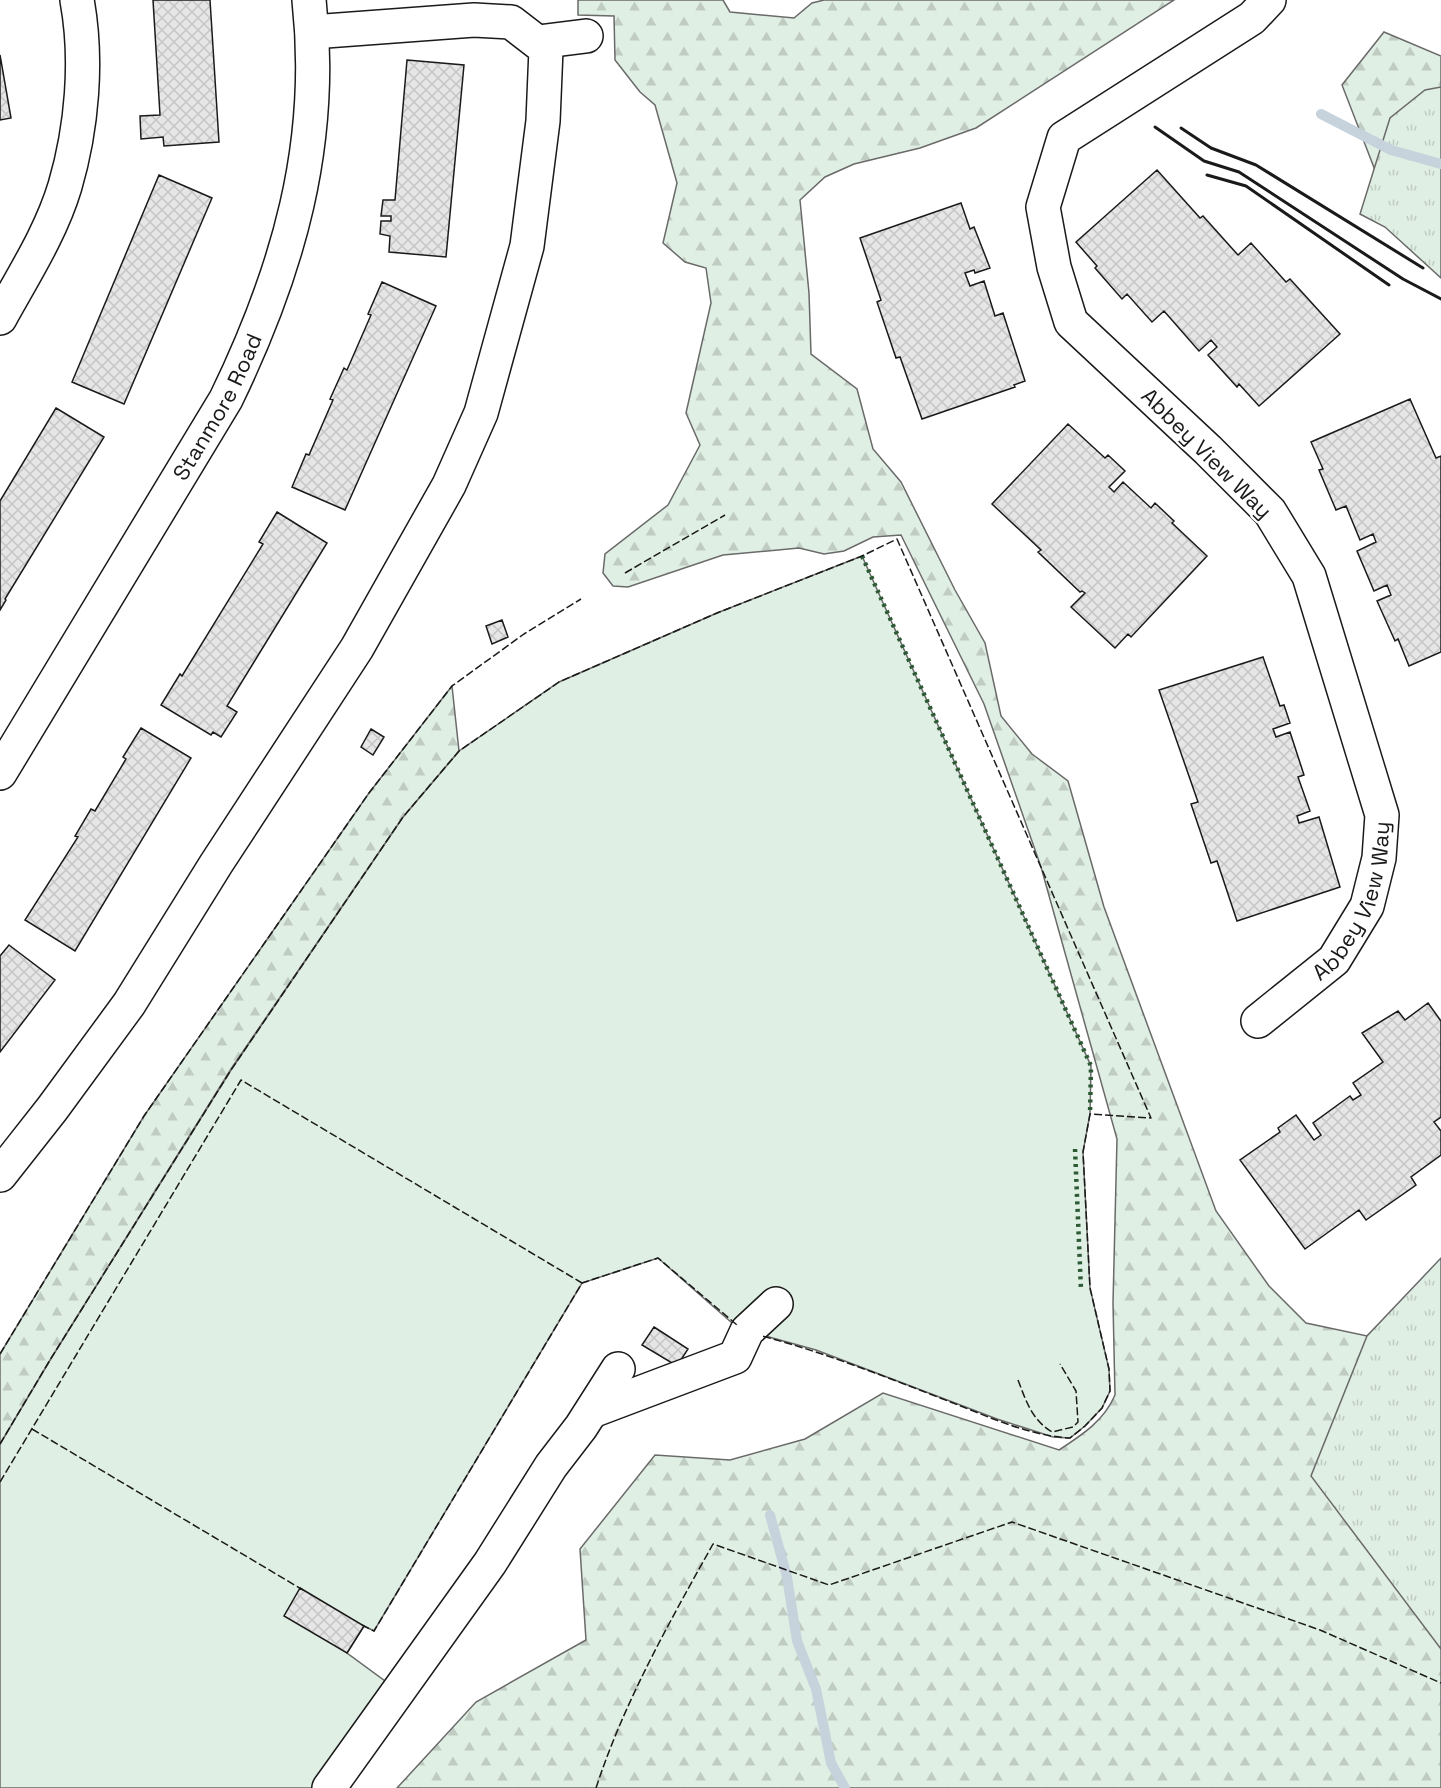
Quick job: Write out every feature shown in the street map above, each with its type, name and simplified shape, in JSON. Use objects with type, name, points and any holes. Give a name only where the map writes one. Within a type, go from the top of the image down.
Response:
[{"type":"street","points":[[0,318],[42,240],[64,187],[77,129],[82,64],[77,0]]},
{"type":"street","name":"Stanmore Road","points":[[0,772],[226,399],[252,345],[274,288],[289,239],[300,190],[313,85],[309,0]]},
{"type":"street","name":"Abbey View Way","points":[[1258,1021],[1334,960],[1367,906],[1379,858],[1382,815],[1309,576],[1270,512],[1208,450],[1071,322],[1054,267],[1043,207],[1064,138],[1252,18],[1269,0]]},
{"type":"street","points":[[0,1175],[129,1004],[216,864],[357,648],[449,485],[480,413],[527,246],[543,121],[546,49],[511,22],[474,20],[312,32]]},
{"type":"street","points":[[538,42],[586,36]]},
{"type":"street","points":[[592,1411],[735,1357],[747,1331],[776,1304]]},
{"type":"street","points":[[329,1788],[490,1563],[551,1466],[592,1411],[618,1370]]},
{"type":"green space","points":[[578,0],[723,0],[730,12],[794,18],[812,3],[824,0],[1174,0],[976,128],[920,148],[854,164],[825,177],[800,200],[809,293],[811,354],[857,389],[873,449],[901,482],[955,590],[985,643],[1001,716],[1032,754],[1068,781],[1104,907],[1216,1211],[1269,1286],[1306,1323],[1367,1336],[1427,1282],[1441,1265],[1441,1788],[397,1788],[476,1702],[586,1640],[580,1549],[655,1455],[730,1460],[805,1439],[883,1393],[1059,1450],[1099,1420],[1115,1395],[1113,1303],[1117,1139],[1041,867],[984,704],[901,535],[873,537],[844,551],[824,554],[799,548],[723,555],[628,587],[613,586],[603,573],[605,554],[668,505],[700,445],[686,413],[711,303],[706,268],[685,262],[663,243],[677,183],[655,105],[640,92],[615,60],[614,16],[578,15]]},
{"type":"green space","points":[[1384,32],[1441,56],[1441,253],[1387,201],[1342,85]]},
{"type":"green space","points":[[1441,87],[1441,278],[1385,227],[1360,214],[1390,118],[1425,90]]},
{"type":"green space","points":[[862,556],[1091,1066],[1090,1114],[1083,1152],[1090,1288],[1109,1369],[1110,1391],[1102,1408],[1070,1438],[1053,1437],[997,1419],[816,1350],[747,1331],[732,1323],[658,1258],[582,1283],[374,1631],[364,1626],[347,1653],[385,1681],[312,1788],[0,1788],[0,1444],[231,1070],[403,817],[459,751],[559,682],[717,613]]},
{"type":"green space","points":[[452,686],[459,751],[403,817],[231,1069],[0,1444],[0,1354],[144,1116],[369,793]]},
{"type":"green space","points":[[1441,1258],[1441,1649],[1311,1476],[1367,1336]]},
{"type":"building","points":[[153,0],[210,0],[219,142],[164,146],[163,137],[141,139],[140,116],[160,115]]},
{"type":"building","points":[[0,55],[11,118],[0,120]]},
{"type":"building","points":[[407,60],[464,65],[446,257],[389,252],[390,236],[380,234],[381,221],[391,221],[391,216],[381,216],[383,200],[395,200]]},
{"type":"building","points":[[1157,170],[1200,218],[1203,216],[1238,255],[1251,243],[1286,282],[1290,279],[1340,334],[1259,406],[1239,384],[1237,387],[1208,355],[1217,347],[1211,340],[1199,351],[1164,311],[1152,322],[1127,294],[1122,299],[1076,242]]},
{"type":"building","points":[[159,175],[212,198],[124,404],[72,382]]},
{"type":"building","points":[[961,203],[970,229],[974,227],[990,268],[975,273],[974,270],[965,273],[970,286],[984,281],[995,316],[1003,313],[1025,381],[1014,385],[1015,387],[922,419],[900,357],[896,358],[877,302],[881,300],[860,238]]},
{"type":"building","points":[[382,282],[436,306],[345,510],[292,487],[306,454],[309,455],[344,368],[347,370],[371,315],[368,314]]},
{"type":"building","points":[[1410,399],[1436,458],[1441,456],[1441,652],[1409,666],[1398,639],[1395,641],[1377,601],[1391,595],[1387,585],[1374,591],[1357,551],[1376,542],[1373,534],[1360,540],[1346,506],[1336,510],[1319,470],[1323,469],[1311,442]]},
{"type":"building","points":[[56,408],[104,437],[0,610],[0,501]]},
{"type":"building","points":[[1068,424],[1105,458],[1108,455],[1125,471],[1109,487],[1114,492],[1123,482],[1151,508],[1155,503],[1174,521],[1172,523],[1207,556],[1131,637],[1128,634],[1115,648],[1071,607],[1085,593],[1080,592],[1038,552],[1041,550],[992,504]]},
{"type":"building","points":[[277,512],[327,543],[227,706],[237,712],[221,737],[213,732],[211,735],[161,705],[180,674],[182,676],[263,544],[259,542]]},
{"type":"building","points":[[502,620],[508,637],[492,644],[486,626]]},
{"type":"building","points":[[1263,657],[1280,706],[1284,705],[1290,723],[1273,729],[1276,737],[1290,732],[1304,775],[1298,777],[1310,811],[1297,816],[1299,823],[1319,817],[1340,887],[1237,921],[1217,861],[1211,863],[1191,804],[1198,802],[1159,690]]},
{"type":"building","points":[[141,728],[191,758],[75,951],[25,920],[78,837],[75,836],[91,809],[95,811],[126,759],[123,757]]},
{"type":"building","points":[[371,729],[384,737],[373,755],[361,747]]},
{"type":"building","points":[[9,945],[55,980],[0,1052],[0,956]]},
{"type":"building","points":[[1428,1003],[1441,1021],[1441,1117],[1434,1122],[1441,1131],[1441,1155],[1411,1177],[1416,1185],[1366,1220],[1359,1210],[1305,1249],[1240,1160],[1280,1132],[1278,1128],[1296,1115],[1314,1140],[1321,1135],[1313,1123],[1350,1096],[1353,1100],[1361,1095],[1353,1083],[1383,1062],[1362,1033],[1398,1011],[1405,1020]]},
{"type":"building","points":[[654,1327],[688,1349],[677,1366],[642,1345]]},
{"type":"building","points":[[300,1588],[364,1626],[347,1653],[284,1616]]},
{"type":"waterway","points":[[1321,114],[1391,150],[1441,164]]},
{"type":"waterway","points":[[770,1515],[787,1577],[797,1641],[816,1689],[831,1763],[845,1788]]},
{"type":"hedge","points":[[862,556],[1091,1066],[1090,1114]]},
{"type":"hedge","points":[[1075,1149],[1081,1290]]},
{"type":"fence","points":[[625,573],[725,515]]},
{"type":"fence","points":[[0,1444],[231,1070],[403,817],[459,751],[559,682],[717,613],[862,556],[897,539],[1151,1118],[1090,1114],[1083,1152],[1090,1288],[1109,1369],[1110,1391],[1102,1408],[1085,1426],[1070,1438],[1055,1436],[1008,1424],[856,1366],[762,1336]]},
{"type":"fence","points":[[0,1354],[144,1116],[369,793],[452,686],[524,634],[581,599]]},
{"type":"fence","points":[[0,1482],[241,1080],[582,1283]]},
{"type":"fence","points":[[362,1625],[374,1631],[582,1283],[658,1258],[737,1325]]},
{"type":"fence","points":[[1018,1380],[1030,1409],[1039,1422],[1052,1432],[1073,1427],[1078,1422],[1076,1391],[1060,1364]]},
{"type":"fence","points":[[32,1429],[303,1590]]},
{"type":"fence","points":[[596,1788],[634,1694],[664,1633],[713,1544],[829,1585],[1012,1522],[1320,1630],[1441,1683]]},
{"type":"wall","points":[[1155,127],[1204,161],[1239,172],[1403,279],[1441,299]]},
{"type":"wall","points":[[1181,128],[1211,148],[1256,165],[1423,268]]},
{"type":"wall","points":[[1207,175],[1246,186],[1389,285]]}]
